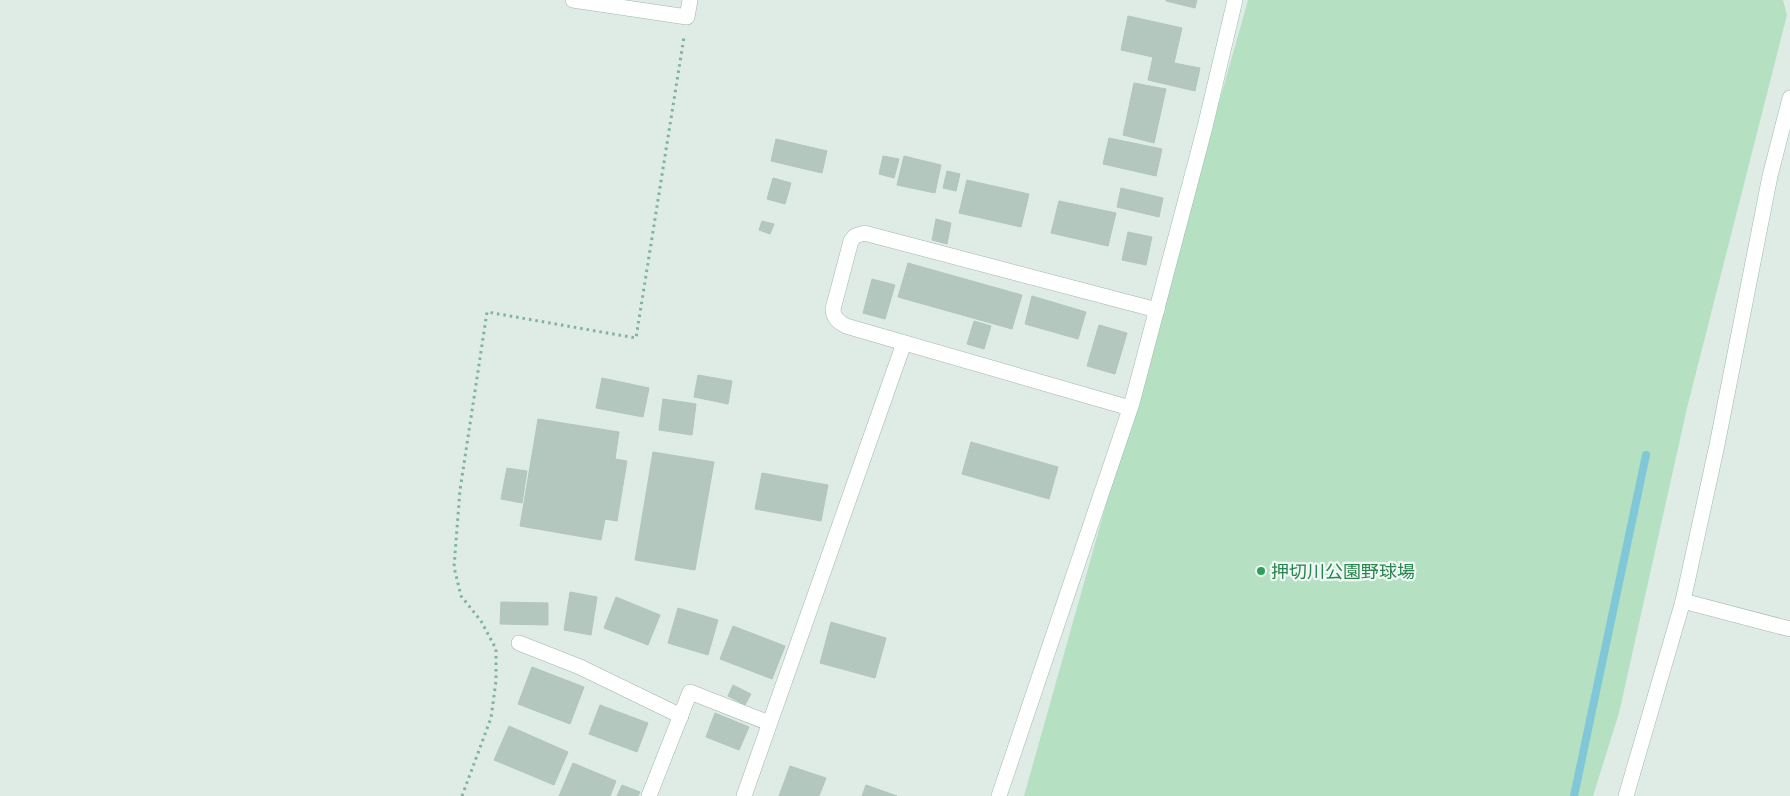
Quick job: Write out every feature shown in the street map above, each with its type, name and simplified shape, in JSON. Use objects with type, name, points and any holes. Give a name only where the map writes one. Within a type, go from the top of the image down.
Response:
[{"type":"street","points":[[573,0],[687,17],[690,0]]},
{"type":"street","points":[[999,796],[1130,408],[1206,127],[1236,0]]},
{"type":"street","points":[[1626,796],[1683,601],[1717,445],[1770,176],[1790,98]]},
{"type":"street","points":[[1130,408],[846,326],[837,320],[833,314],[851,241],[855,236],[864,233],[1157,310]]},
{"type":"street","points":[[744,796],[904,343]]},
{"type":"street","points":[[1683,601],[1790,628]]},
{"type":"street","points":[[519,644],[580,667],[680,716]]},
{"type":"street","points":[[649,796],[690,692],[770,723]]},
{"type":"path","points":[[462,796],[491,718],[496,681],[496,649],[480,621],[461,596],[454,567],[460,490],[487,312],[636,338],[687,17]]},
{"type":"green space","points":[[1248,0],[1783,0],[1787,15],[1687,408],[1619,713],[1593,796],[1024,796]]},
{"type":"building","points":[[1166,0],[1197,0],[1195,8]]},
{"type":"building","points":[[1128,16],[1182,28],[1174,63],[1200,68],[1195,91],[1148,80],[1153,57],[1121,50]]},
{"type":"building","points":[[1134,83],[1166,89],[1154,143],[1123,135]]},
{"type":"building","points":[[1109,138],[1162,149],[1156,176],[1103,164]]},
{"type":"building","points":[[776,139],[827,151],[822,173],[771,161]]},
{"type":"building","points":[[883,156],[899,159],[894,178],[879,174]]},
{"type":"building","points":[[904,156],[941,165],[935,193],[897,185]]},
{"type":"building","points":[[947,171],[960,174],[956,191],[943,188]]},
{"type":"building","points":[[773,178],[791,183],[785,204],[767,199]]},
{"type":"building","points":[[967,180],[1029,194],[1021,227],[959,213]]},
{"type":"building","points":[[1121,188],[1163,198],[1159,217],[1117,207]]},
{"type":"building","points":[[1059,201],[1116,213],[1108,246],[1051,233]]},
{"type":"building","points":[[936,219],[951,223],[947,244],[932,240]]},
{"type":"building","points":[[762,221],[774,224],[770,234],[759,230]]},
{"type":"building","points":[[1128,232],[1152,237],[1146,265],[1122,260]]},
{"type":"building","points":[[908,263],[1022,295],[1012,329],[898,297]]},
{"type":"building","points":[[872,279],[895,285],[885,319],[863,313]]},
{"type":"building","points":[[1032,296],[1086,312],[1078,339],[1025,324]]},
{"type":"building","points":[[974,321],[991,326],[984,349],[967,344]]},
{"type":"building","points":[[1099,325],[1127,333],[1115,374],[1087,366]]},
{"type":"building","points":[[698,375],[732,381],[728,404],[694,397]]},
{"type":"building","points":[[602,378],[649,388],[643,417],[596,408]]},
{"type":"building","points":[[663,399],[696,404],[692,435],[659,430]]},
{"type":"building","points":[[538,419],[619,432],[615,459],[627,461],[617,521],[605,519],[601,540],[520,526]]},
{"type":"building","points":[[971,442],[1058,467],[1049,499],[962,474]]},
{"type":"building","points":[[653,452],[714,462],[695,570],[635,560]]},
{"type":"building","points":[[507,468],[527,471],[522,503],[501,499]]},
{"type":"building","points":[[762,473],[828,485],[821,521],[755,509]]},
{"type":"building","points":[[570,592],[597,597],[591,635],[564,630]]},
{"type":"building","points":[[616,597],[660,615],[648,645],[604,628]]},
{"type":"building","points":[[501,602],[548,603],[548,625],[500,624]]},
{"type":"building","points":[[678,608],[718,620],[708,655],[668,643]]},
{"type":"building","points":[[831,622],[886,638],[875,678],[820,663]]},
{"type":"building","points":[[733,626],[785,646],[772,679],[720,659]]},
{"type":"building","points":[[532,667],[584,687],[570,724],[518,704]]},
{"type":"building","points":[[733,685],[751,694],[745,705],[728,696]]},
{"type":"building","points":[[600,705],[648,723],[637,752],[589,734]]},
{"type":"building","points":[[715,713],[749,727],[739,750],[706,737]]},
{"type":"building","points":[[509,726],[568,752],[554,785],[494,760]]},
{"type":"building","points":[[573,763],[616,781],[610,796],[559,796]]},
{"type":"building","points":[[790,766],[826,778],[819,796],[779,796]]},
{"type":"building","points":[[622,785],[640,792],[638,796],[617,796]]},
{"type":"building","points":[[866,785],[897,796],[862,796]]},
{"type":"waterway","points":[[1574,796],[1646,455]]},
{"type":"place","name":"押切川公園野球場","points":[[1261,571]]}]
